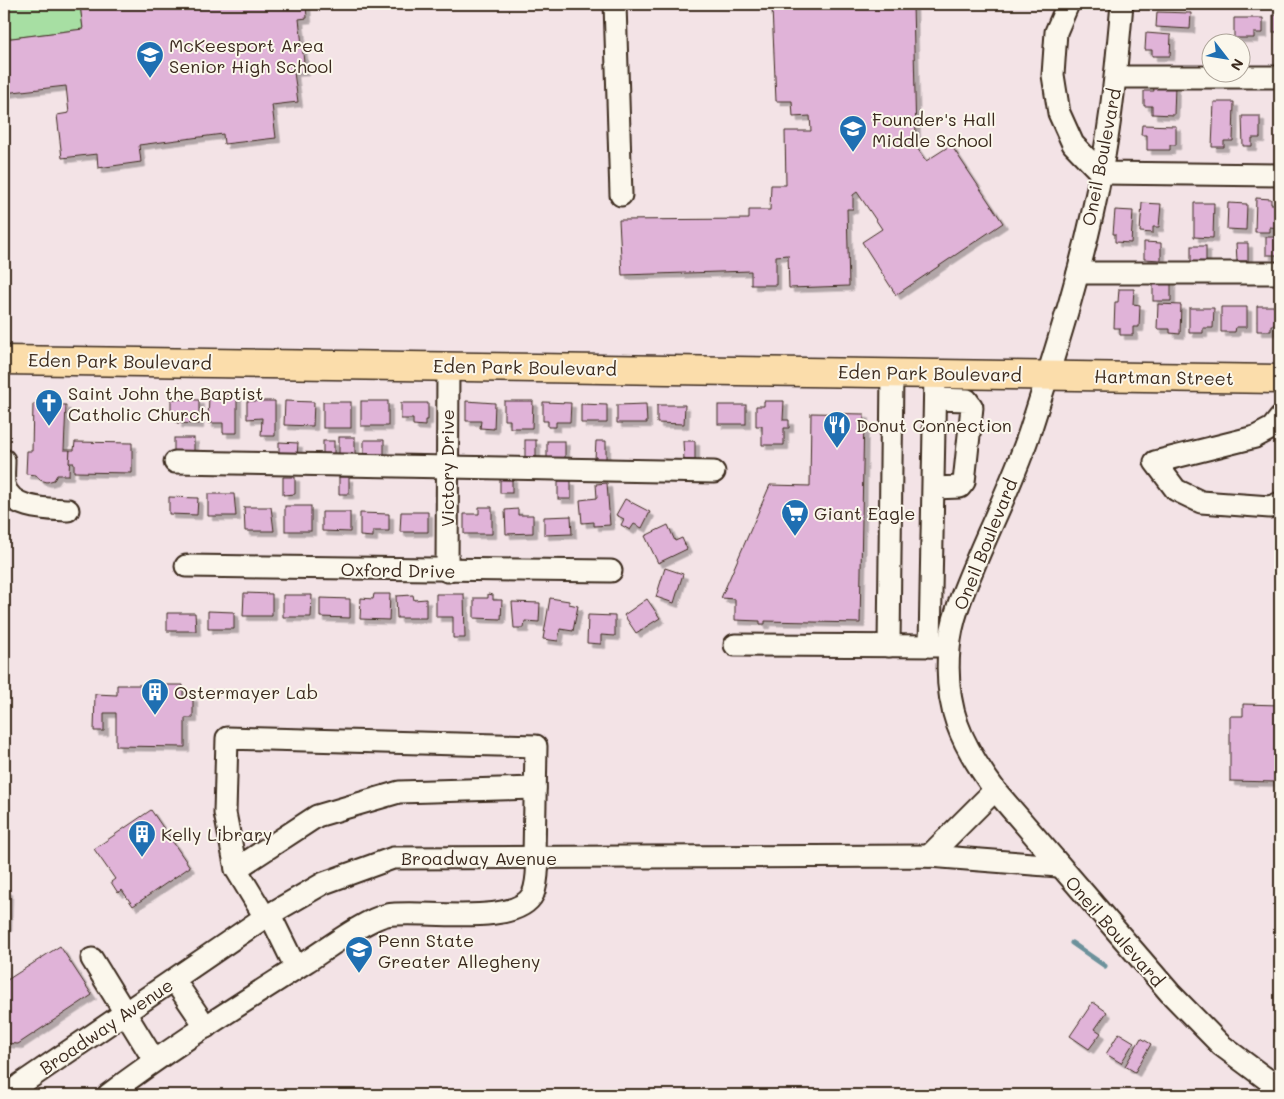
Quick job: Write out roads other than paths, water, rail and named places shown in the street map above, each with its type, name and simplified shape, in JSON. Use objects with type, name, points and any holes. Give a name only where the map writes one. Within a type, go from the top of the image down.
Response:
[{"type":"main road","name":"Eden Park Boulevard","points":[[4,360],[892,373],[935,386],[1047,375]]},
{"type":"main road","name":"Hartman Street","points":[[1047,375],[1280,379]]},
{"type":"street","points":[[615,4],[621,195]]},
{"type":"street","points":[[1068,4],[1056,32],[1053,75],[1059,113],[1073,144],[1101,173],[1280,175]]},
{"type":"street","name":"Oneil Boulevard","points":[[1122,4],[1116,77],[1101,173],[1078,273],[1030,430],[940,646],[956,725],[975,763],[995,790],[1058,866],[1170,993],[1221,1045],[1280,1089]]},
{"type":"street","points":[[1116,77],[1280,77]]},
{"type":"street","points":[[1078,273],[1280,273]]},
{"type":"street","name":"Victory Drive","points":[[447,570],[448,365]]},
{"type":"street","points":[[889,646],[892,373]]},
{"type":"street","points":[[735,645],[940,646],[934,488],[935,386],[967,400],[972,406],[964,482],[960,487],[934,488]]},
{"type":"street","points":[[1280,418],[1272,428],[1255,437],[1156,462],[1176,490],[1201,502],[1270,507],[1280,502]]},
{"type":"street","points":[[4,460],[4,486],[17,500],[34,509],[68,510]]},
{"type":"street","points":[[175,462],[714,472]]},
{"type":"street","name":"Oxford Drive","points":[[186,566],[611,571]]},
{"type":"street","points":[[108,1095],[154,1060],[206,1027],[351,932],[387,915],[501,912],[519,906],[532,896],[537,883],[536,746],[227,738],[226,813],[236,869],[267,916],[296,968]]},
{"type":"street","points":[[236,869],[317,816],[399,792],[535,788]]},
{"type":"street","points":[[929,856],[995,790]]},
{"type":"street","name":"Broadway Avenue","points":[[11,1087],[127,1012],[267,916],[324,883],[394,858],[929,856],[1058,866]]},
{"type":"street","points":[[92,958],[127,1012],[154,1060]]},
{"type":"street","points":[[174,980],[206,1027]]},
{"type":"waterway","points":[[1072,943],[1105,966]]},
{"type":"place","name":"McKeesport Area Senior High School","points":[[150,79]]},
{"type":"place","name":"Founder's Hall Middle School","points":[[853,153]]},
{"type":"place","name":"Saint John the Baptist Catholic Church","points":[[49,427]]},
{"type":"place","name":"Donut Connection","points":[[837,449]]},
{"type":"place","name":"Giant Eagle","points":[[795,537]]},
{"type":"place","name":"Ostermayer Lab","points":[[155,716]]},
{"type":"place","name":"Kelly Library","points":[[142,858]]},
{"type":"place","name":"Penn State Greater Allegheny","points":[[359,974]]}]
